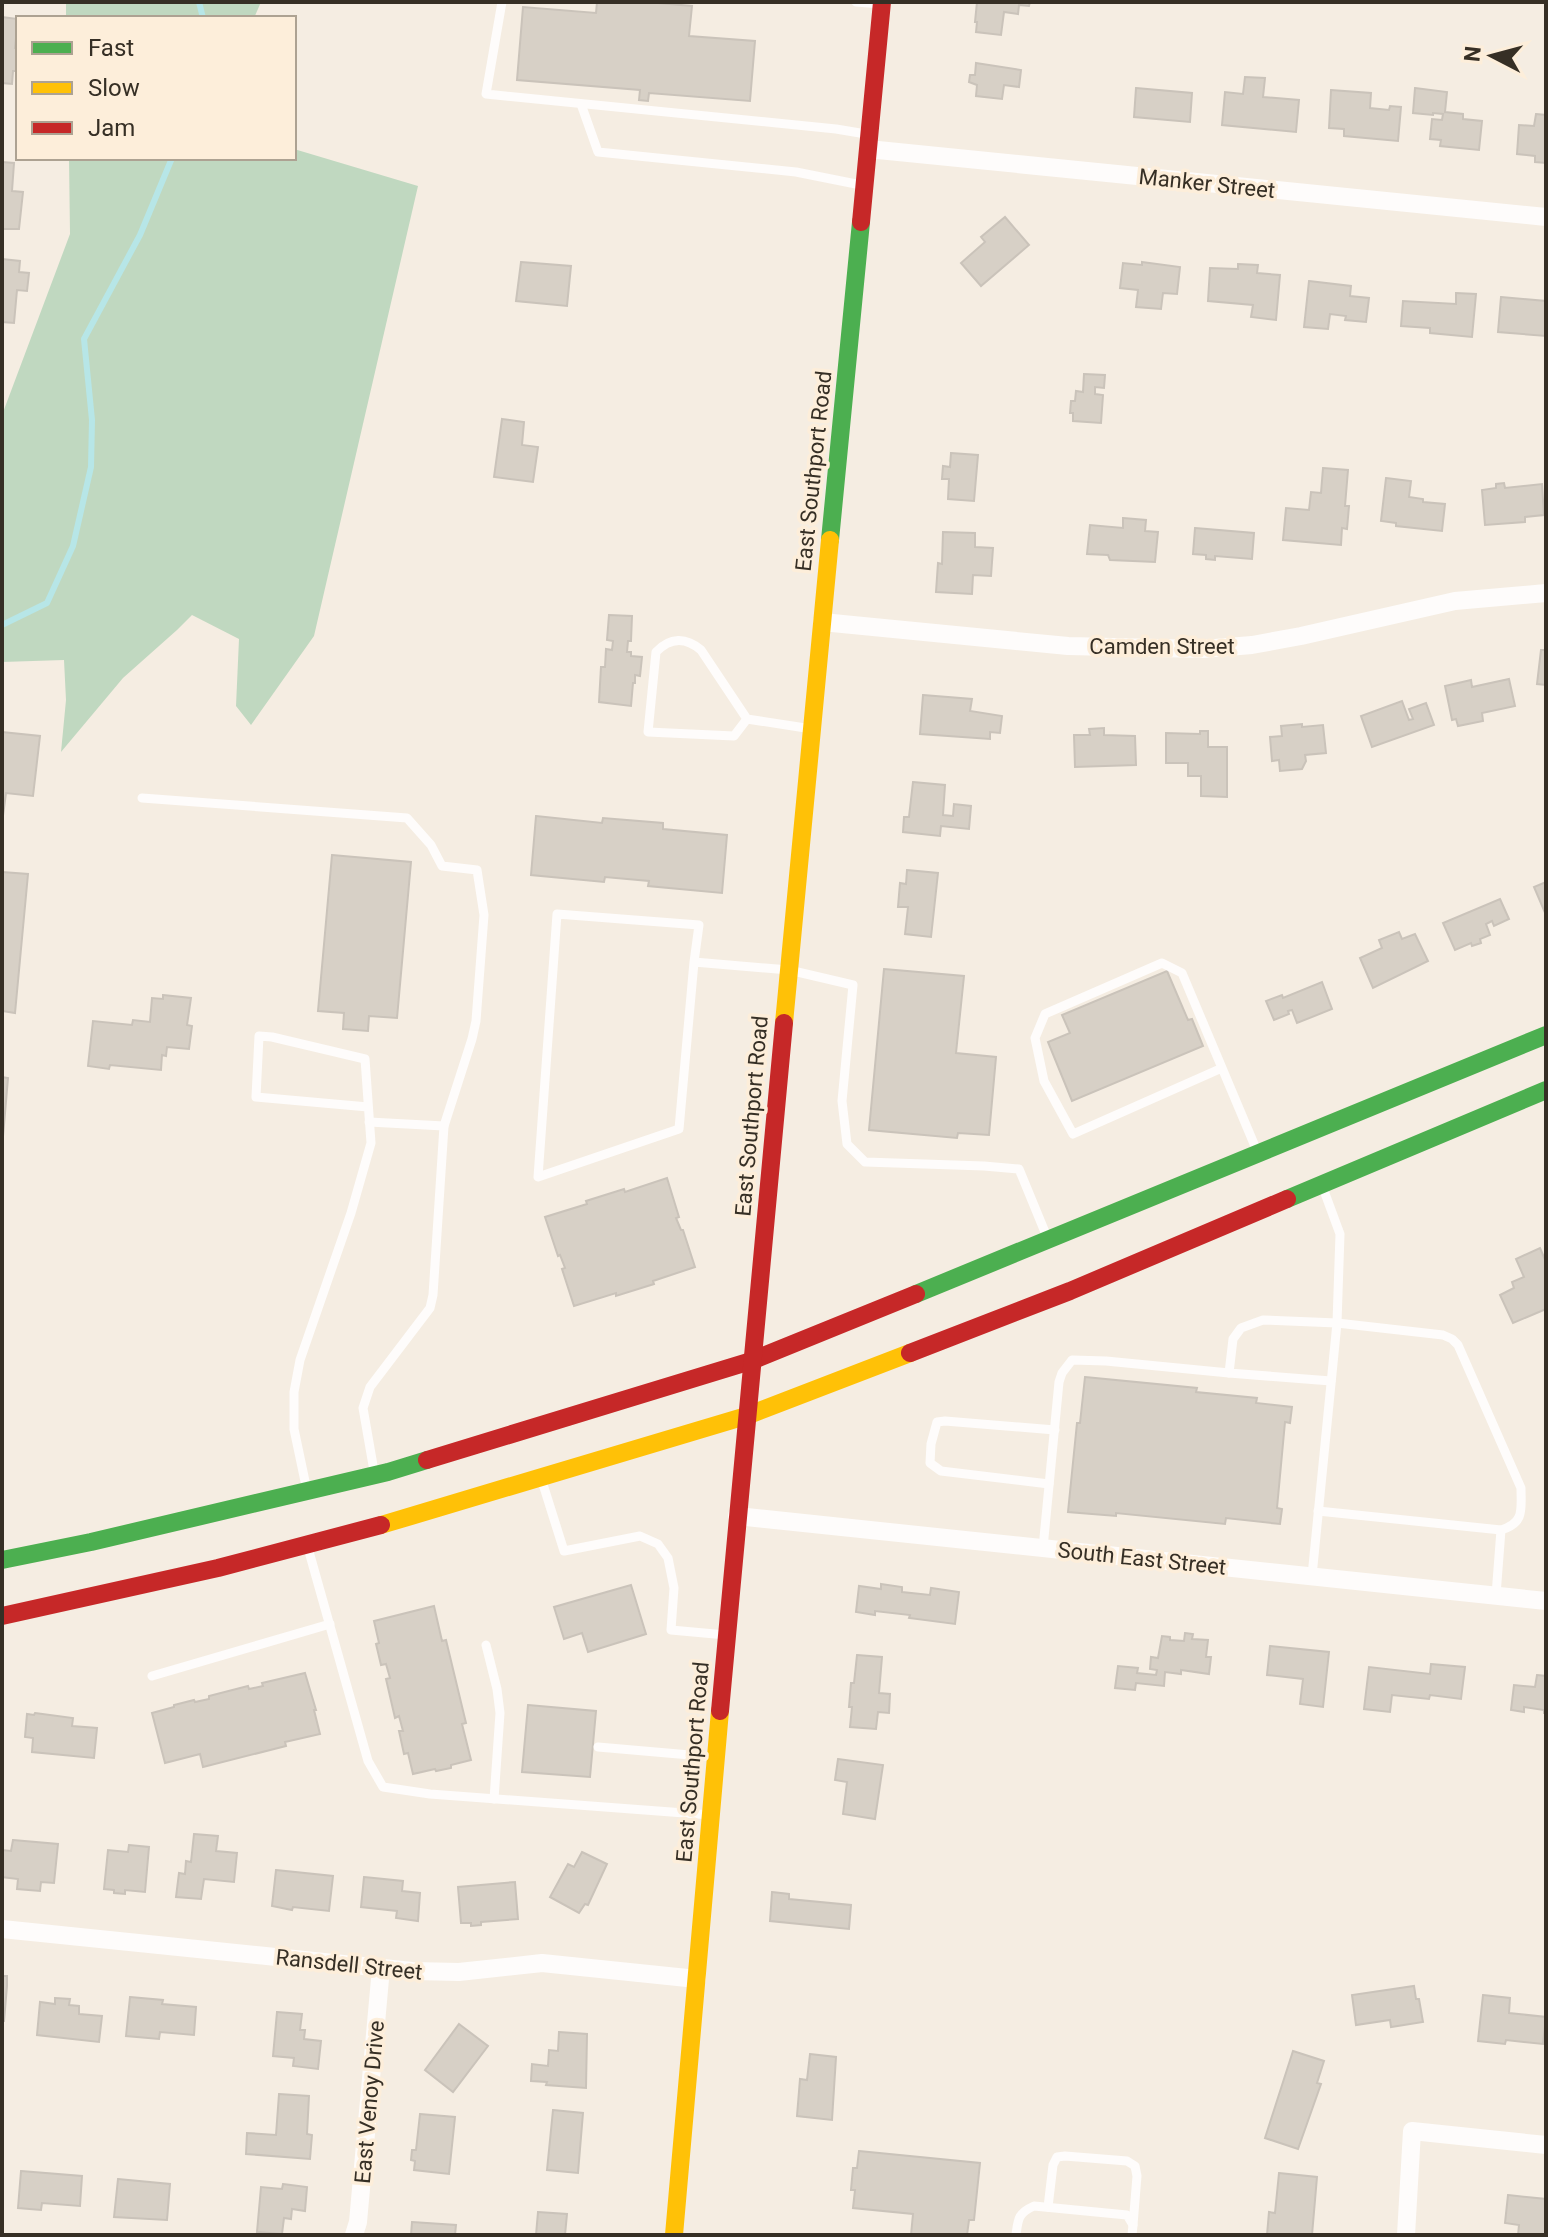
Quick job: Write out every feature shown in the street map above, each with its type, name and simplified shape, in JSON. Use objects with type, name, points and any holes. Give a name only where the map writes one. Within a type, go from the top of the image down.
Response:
[{"type":"main road","name":"East Southport Road","points":[[674,2235],[751,1361],[882,3]]},
{"type":"main road","points":[[2,1560],[91,1542],[375,1474],[751,1361],[1546,1035]]},
{"type":"main road","points":[[2,1616],[218,1568],[393,1522],[746,1416],[1070,1291],[1546,1090]]},
{"type":"street","name":"Manker Street","points":[[869,142],[1546,217]]},
{"type":"street","name":"Camden Street","points":[[822,622],[1068,646],[1203,649],[1252,645],[1301,636],[1455,601],[1546,593]]},
{"type":"street","name":"South East Street","points":[[737,1516],[1546,1601]]},
{"type":"street","name":"Ransdell Street","points":[[2,1929],[427,1972],[459,1972],[542,1963],[697,1979]]},
{"type":"street","name":"East Venoy Drive","points":[[354,2235],[358,2222],[381,1968]]},
{"type":"street","points":[[1406,2235],[1412,2131],[1546,2145]]},
{"type":"lane","points":[[502,2],[486,94],[836,129],[869,142]]},
{"type":"lane","points":[[856,2],[882,3]]},
{"type":"lane","points":[[581,104],[598,152],[796,172],[865,185]]},
{"type":"lane","points":[[747,719],[734,736],[648,732],[656,652],[664,643],[681,640],[693,643],[701,650],[747,719],[812,729]]},
{"type":"lane","points":[[142,798],[407,818],[431,845],[442,866],[477,870],[484,915],[476,1021],[444,1126],[433,1295],[430,1308],[370,1387],[363,1408],[375,1474]]},
{"type":"lane","points":[[557,914],[699,925],[694,962],[679,1129],[538,1177],[557,914]]},
{"type":"lane","points":[[694,962],[789,970],[853,985],[842,1101],[847,1144],[865,1162],[1019,1169],[1048,1240]]},
{"type":"lane","points":[[1222,1068],[1073,1134],[1044,1081],[1035,1038],[1045,1014],[1162,963],[1182,973],[1222,1068],[1258,1154]]},
{"type":"lane","points":[[306,1489],[294,1429],[294,1392],[300,1360],[351,1213],[371,1143],[365,1059],[259,1036],[256,1097],[368,1107]]},
{"type":"lane","points":[[369,1122],[444,1126]]},
{"type":"lane","points":[[1312,1576],[1337,1323],[1340,1234],[1322,1184]]},
{"type":"lane","points":[[1229,1373],[1233,1339],[1241,1328],[1263,1320],[1337,1323],[1443,1335],[1458,1345],[1521,1488],[1519,1519],[1514,1526],[1501,1530],[1318,1511]]},
{"type":"lane","points":[[1043,1548],[1062,1373],[1072,1360],[1331,1381]]},
{"type":"lane","points":[[1049,1484],[941,1471],[930,1463],[931,1444],[937,1422],[945,1421],[1055,1430]]},
{"type":"lane","points":[[540,1477],[564,1551],[640,1536],[658,1544],[668,1558],[674,1588],[671,1630],[726,1635]]},
{"type":"lane","points":[[1496,1595],[1501,1530]]},
{"type":"lane","points":[[307,1545],[368,1761],[383,1787],[430,1794],[712,1815]]},
{"type":"lane","points":[[152,1676],[330,1624]]},
{"type":"lane","points":[[486,1645],[500,1713],[494,1799]]},
{"type":"lane","points":[[598,1747],[716,1757]]},
{"type":"lane","points":[[1048,2207],[1053,2165],[1057,2157],[1127,2161],[1135,2166],[1137,2176],[1133,2230]]},
{"type":"lane","points":[[1016,2235],[1018,2220],[1024,2210],[1034,2206],[1127,2215],[1133,2230]]},
{"type":"green space","points":[[66,2],[261,2],[255,16],[66,16]]},
{"type":"green space","points":[[296,150],[418,186],[314,636],[251,725],[236,706],[239,639],[192,615],[123,678],[61,752],[66,700],[64,660],[2,662],[2,415],[70,234],[69,160],[296,160]]},
{"type":"building","points":[[597,2],[692,6],[689,36],[755,41],[750,101],[649,93],[648,101],[639,100],[640,90],[517,80],[523,7],[596,13]]},
{"type":"building","points":[[977,2],[1030,2],[1029,6],[1019,5],[1018,14],[1004,12],[1001,35],[976,32]]},
{"type":"building","points":[[2,17],[16,19],[16,71],[13,71],[12,84],[2,83]]},
{"type":"building","points":[[976,63],[1021,70],[1019,87],[1004,85],[1002,99],[976,96],[977,85],[969,82],[970,75],[975,75]]},
{"type":"building","points":[[1245,77],[1265,78],[1263,97],[1299,100],[1296,132],[1222,125],[1225,92],[1243,94]]},
{"type":"building","points":[[1136,88],[1192,93],[1190,122],[1134,117]]},
{"type":"building","points":[[1415,88],[1447,92],[1445,112],[1463,114],[1463,119],[1482,121],[1479,150],[1440,146],[1441,140],[1430,139],[1432,119],[1442,120],[1443,114],[1413,113]]},
{"type":"building","points":[[1331,90],[1371,93],[1370,108],[1389,110],[1390,106],[1401,107],[1398,141],[1344,136],[1344,129],[1329,128]]},
{"type":"building","points":[[1536,114],[1546,115],[1546,163],[1535,162],[1535,156],[1517,154],[1519,125],[1534,126]]},
{"type":"building","points":[[2,162],[14,163],[12,191],[23,192],[19,229],[2,229]]},
{"type":"building","points":[[1005,217],[1029,245],[981,286],[961,263],[985,242],[981,237]]},
{"type":"building","points":[[2,259],[20,261],[19,272],[29,273],[27,291],[17,290],[14,323],[2,322]]},
{"type":"building","points":[[521,262],[571,266],[567,306],[516,301]]},
{"type":"building","points":[[1142,262],[1180,267],[1177,294],[1163,293],[1161,309],[1136,307],[1138,290],[1120,288],[1123,263],[1142,265]]},
{"type":"building","points":[[1238,264],[1258,265],[1257,273],[1280,275],[1276,320],[1251,317],[1253,305],[1208,301],[1210,268],[1238,269]]},
{"type":"building","points":[[1309,281],[1351,286],[1350,296],[1369,298],[1366,322],[1345,320],[1346,316],[1330,314],[1328,329],[1304,327]]},
{"type":"building","points":[[1456,293],[1476,294],[1472,337],[1430,333],[1430,328],[1401,326],[1403,301],[1456,304]]},
{"type":"building","points":[[1501,297],[1546,301],[1546,336],[1498,332]]},
{"type":"building","points":[[1084,374],[1105,375],[1104,388],[1095,387],[1095,394],[1103,395],[1101,423],[1073,421],[1073,413],[1070,413],[1076,391],[1083,392]]},
{"type":"building","points":[[502,419],[524,422],[522,445],[538,447],[533,482],[494,477]]},
{"type":"building","points":[[951,453],[978,455],[974,501],[948,499],[949,479],[942,479],[943,466],[950,467]]},
{"type":"building","points":[[1323,468],[1348,470],[1347,529],[1342,528],[1341,545],[1283,540],[1286,508],[1309,510],[1311,492],[1321,493]]},
{"type":"building","points":[[1386,478],[1411,481],[1409,497],[1445,504],[1442,531],[1396,526],[1396,523],[1381,521]]},
{"type":"building","points":[[1504,483],[1505,488],[1542,484],[1544,515],[1525,517],[1525,522],[1485,525],[1482,490]]},
{"type":"building","points":[[1123,518],[1146,520],[1145,531],[1158,532],[1155,562],[1110,560],[1108,555],[1087,554],[1090,525],[1123,528]]},
{"type":"building","points":[[1195,528],[1254,533],[1252,559],[1215,556],[1215,560],[1206,559],[1206,555],[1193,554]]},
{"type":"building","points":[[943,532],[975,533],[975,547],[993,548],[991,576],[973,575],[972,594],[936,592],[938,563],[942,564]]},
{"type":"building","points":[[609,615],[632,616],[631,641],[628,641],[627,652],[631,652],[631,656],[642,657],[640,676],[635,675],[633,683],[631,706],[599,702],[601,667],[605,667],[606,649],[612,650],[613,641],[607,640]]},
{"type":"building","points":[[1541,650],[1546,650],[1546,685],[1537,684]]},
{"type":"building","points":[[1509,679],[1515,706],[1482,713],[1483,721],[1458,726],[1456,719],[1452,720],[1445,686],[1471,680],[1472,687]]},
{"type":"building","points":[[923,695],[972,699],[970,711],[1002,716],[1000,733],[990,732],[990,739],[920,734]]},
{"type":"building","points":[[1402,701],[1409,720],[1413,719],[1409,709],[1426,703],[1434,725],[1372,747],[1361,716]]},
{"type":"building","points":[[1302,724],[1302,727],[1323,725],[1326,753],[1305,755],[1302,769],[1280,771],[1279,760],[1272,761],[1270,737],[1282,736],[1281,726]]},
{"type":"building","points":[[1104,728],[1104,735],[1135,736],[1136,765],[1075,767],[1074,735],[1090,735],[1089,729]]},
{"type":"building","points":[[1200,731],[1208,731],[1208,747],[1227,747],[1227,797],[1201,796],[1201,776],[1188,776],[1188,763],[1166,763],[1166,733],[1200,734]]},
{"type":"building","points":[[2,732],[40,736],[33,796],[6,793],[2,823]]},
{"type":"building","points":[[913,782],[945,785],[943,815],[953,816],[954,804],[971,806],[969,829],[941,826],[940,836],[903,832],[904,817],[909,817]]},
{"type":"building","points":[[536,816],[602,823],[603,818],[663,823],[663,829],[727,835],[722,893],[648,886],[649,881],[605,877],[604,882],[531,875]]},
{"type":"building","points":[[332,855],[411,862],[397,1018],[369,1016],[368,1031],[343,1029],[344,1013],[318,1011]]},
{"type":"building","points":[[907,870],[938,873],[931,937],[905,934],[908,907],[898,907],[900,883],[906,884]]},
{"type":"building","points":[[2,872],[28,874],[15,1013],[2,1011]]},
{"type":"building","points":[[1546,882],[1546,915],[1534,887]]},
{"type":"building","points":[[1500,899],[1509,919],[1494,926],[1492,921],[1486,924],[1490,935],[1480,939],[1481,943],[1472,946],[1471,943],[1455,950],[1443,923]]},
{"type":"building","points":[[1399,932],[1402,939],[1415,934],[1428,961],[1373,988],[1360,958],[1382,948],[1379,940]]},
{"type":"building","points":[[884,969],[964,976],[956,1053],[996,1057],[989,1135],[958,1133],[957,1138],[869,1130]]},
{"type":"building","points":[[1167,971],[1203,1046],[1072,1101],[1048,1042],[1070,1033],[1062,1015]]},
{"type":"building","points":[[1322,982],[1332,1009],[1297,1023],[1292,1010],[1274,1020],[1266,1001],[1282,995],[1283,998]]},
{"type":"building","points":[[163,995],[191,998],[187,1025],[192,1026],[189,1049],[167,1047],[166,1056],[162,1055],[161,1070],[88,1066],[93,1021],[132,1025],[133,1020],[150,1022],[152,998],[163,999]]},
{"type":"building","points":[[2,1077],[8,1078],[2,1148]]},
{"type":"building","points":[[667,1178],[679,1217],[676,1218],[695,1267],[653,1281],[654,1284],[574,1306],[562,1269],[565,1268],[545,1217],[587,1204],[586,1201]]},
{"type":"building","points":[[1540,1248],[1546,1262],[1546,1309],[1513,1323],[1500,1295],[1514,1288],[1512,1282],[1524,1277],[1516,1259]]},
{"type":"building","points":[[1085,1377],[1197,1388],[1196,1392],[1257,1398],[1256,1403],[1292,1407],[1290,1423],[1285,1422],[1277,1508],[1282,1509],[1280,1524],[1226,1518],[1225,1524],[1116,1513],[1116,1516],[1068,1512]]},
{"type":"building","points":[[881,1584],[902,1587],[902,1592],[930,1595],[931,1588],[959,1592],[955,1624],[909,1618],[910,1615],[856,1612],[859,1586],[881,1589]]},
{"type":"building","points":[[631,1585],[646,1634],[588,1652],[582,1633],[564,1639],[554,1607]]},
{"type":"building","points":[[434,1606],[442,1641],[446,1640],[466,1723],[462,1724],[471,1760],[451,1765],[451,1768],[413,1774],[408,1753],[404,1754],[399,1716],[395,1718],[386,1679],[390,1678],[386,1664],[381,1665],[374,1621]]},
{"type":"building","points":[[1185,1633],[1193,1634],[1192,1639],[1208,1640],[1206,1657],[1211,1657],[1209,1674],[1181,1670],[1181,1674],[1165,1672],[1164,1686],[1136,1683],[1135,1690],[1115,1688],[1118,1666],[1138,1668],[1137,1673],[1156,1675],[1157,1670],[1150,1669],[1151,1657],[1158,1658],[1162,1636],[1184,1641]]},
{"type":"building","points":[[1270,1646],[1329,1652],[1323,1707],[1300,1704],[1303,1679],[1267,1675]]},
{"type":"building","points":[[857,1655],[882,1657],[879,1693],[890,1694],[889,1713],[878,1712],[876,1729],[850,1727],[851,1683],[854,1683]]},
{"type":"building","points":[[1431,1664],[1465,1667],[1461,1699],[1392,1695],[1390,1712],[1364,1709],[1369,1667],[1430,1674]]},
{"type":"building","points":[[305,1673],[320,1734],[203,1767],[200,1754],[165,1763],[152,1713]]},
{"type":"building","points":[[1537,1675],[1546,1676],[1546,1713],[1524,1707],[1524,1712],[1511,1710],[1514,1685],[1535,1687]]},
{"type":"building","points":[[528,1705],[596,1711],[590,1777],[522,1772]]},
{"type":"building","points":[[27,1714],[73,1718],[72,1726],[97,1728],[94,1758],[32,1752],[33,1738],[25,1737]]},
{"type":"building","points":[[838,1759],[883,1765],[875,1819],[843,1814],[847,1782],[835,1780]]},
{"type":"building","points":[[194,1834],[218,1836],[216,1851],[237,1853],[234,1882],[204,1879],[201,1899],[176,1897],[179,1873],[185,1874],[186,1861],[191,1862]]},
{"type":"building","points":[[13,1840],[58,1844],[54,1883],[41,1882],[40,1891],[17,1889],[18,1879],[2,1877],[2,1850],[11,1851]]},
{"type":"building","points":[[129,1845],[149,1847],[145,1892],[125,1890],[125,1894],[104,1889],[108,1850],[128,1852]]},
{"type":"building","points":[[582,1852],[607,1864],[588,1905],[585,1904],[579,1913],[550,1897],[568,1864],[574,1867]]},
{"type":"building","points":[[276,1870],[333,1876],[329,1911],[272,1906]]},
{"type":"building","points":[[364,1877],[403,1881],[402,1891],[420,1893],[418,1921],[396,1918],[397,1911],[361,1907]]},
{"type":"building","points":[[515,1882],[518,1919],[481,1922],[481,1925],[471,1926],[471,1923],[461,1923],[458,1887]]},
{"type":"building","points":[[772,1892],[789,1894],[789,1899],[851,1905],[849,1929],[770,1921]]},
{"type":"building","points":[[2,1976],[7,1976],[4,2021],[2,2021]]},
{"type":"building","points":[[1414,1986],[1423,2022],[1391,2027],[1390,2020],[1356,2025],[1352,1995]]},
{"type":"building","points":[[1483,1995],[1510,1998],[1509,2013],[1546,2017],[1543,2044],[1478,2041]]},
{"type":"building","points":[[130,1997],[196,2007],[194,2035],[160,2032],[159,2039],[126,2036]]},
{"type":"building","points":[[55,1998],[70,1999],[69,2005],[79,2006],[79,2014],[102,2016],[99,2042],[37,2035],[40,2002],[55,2004]]},
{"type":"building","points":[[277,2012],[302,2014],[300,2030],[305,2030],[304,2039],[321,2041],[318,2069],[293,2066],[294,2058],[273,2056]]},
{"type":"building","points":[[459,2024],[488,2046],[453,2092],[425,2070]]},
{"type":"building","points":[[559,2032],[587,2034],[586,2088],[531,2081],[532,2064],[548,2066],[549,2050],[558,2051]]},
{"type":"building","points":[[1293,2051],[1324,2061],[1317,2083],[1321,2084],[1298,2149],[1265,2138]]},
{"type":"building","points":[[810,2054],[836,2057],[832,2120],[797,2116],[800,2079],[807,2080]]},
{"type":"building","points":[[279,2094],[309,2096],[307,2134],[312,2135],[310,2159],[246,2154],[247,2133],[276,2135]]},
{"type":"building","points":[[553,2110],[583,2113],[578,2173],[547,2170]]},
{"type":"building","points":[[420,2114],[455,2117],[449,2174],[414,2170],[412,2150],[416,2150]]},
{"type":"building","points":[[859,2151],[980,2163],[974,2220],[969,2220],[967,2235],[911,2235],[913,2214],[853,2208],[853,2168],[857,2168]]},
{"type":"building","points":[[21,2171],[82,2176],[80,2206],[42,2203],[41,2210],[18,2208]]},
{"type":"building","points":[[1279,2173],[1317,2177],[1312,2235],[1267,2235],[1269,2212],[1275,2213]]},
{"type":"building","points":[[118,2179],[170,2184],[167,2220],[114,2217]]},
{"type":"building","points":[[283,2184],[307,2187],[305,2211],[292,2209],[291,2219],[284,2218],[282,2234],[257,2232],[261,2187],[282,2189]]},
{"type":"building","points":[[1508,2195],[1546,2199],[1546,2235],[1518,2235],[1519,2225],[1505,2223]]},
{"type":"building","points":[[538,2212],[567,2214],[565,2235],[536,2235]]},
{"type":"building","points":[[412,2222],[456,2225],[455,2235],[411,2235]]},
{"type":"waterway","points":[[199,2],[202,16]]},
{"type":"waterway","points":[[2,625],[47,603],[73,546],[91,467],[92,420],[84,339],[140,235],[171,160]]},
{"type":"traffic: fast","points":[[830,540],[861,222]]},
{"type":"traffic: fast","points":[[916,1294],[1546,1035]]},
{"type":"traffic: fast","points":[[1287,1199],[1546,1090]]},
{"type":"traffic: fast","points":[[2,1560],[91,1542],[388,1472],[427,1460]]},
{"type":"traffic: slow","points":[[784,1023],[830,540]]},
{"type":"traffic: slow","points":[[381,1525],[746,1416],[910,1353]]},
{"type":"traffic: slow","points":[[674,2235],[720,1711]]},
{"type":"traffic: jam","points":[[861,222],[882,2]]},
{"type":"traffic: jam","points":[[720,1711],[784,1023]]},
{"type":"traffic: jam","points":[[910,1353],[1070,1291],[1287,1199]]},
{"type":"traffic: jam","points":[[427,1460],[751,1361],[916,1294]]},
{"type":"traffic: jam","points":[[2,1616],[218,1568],[381,1525]]}]
